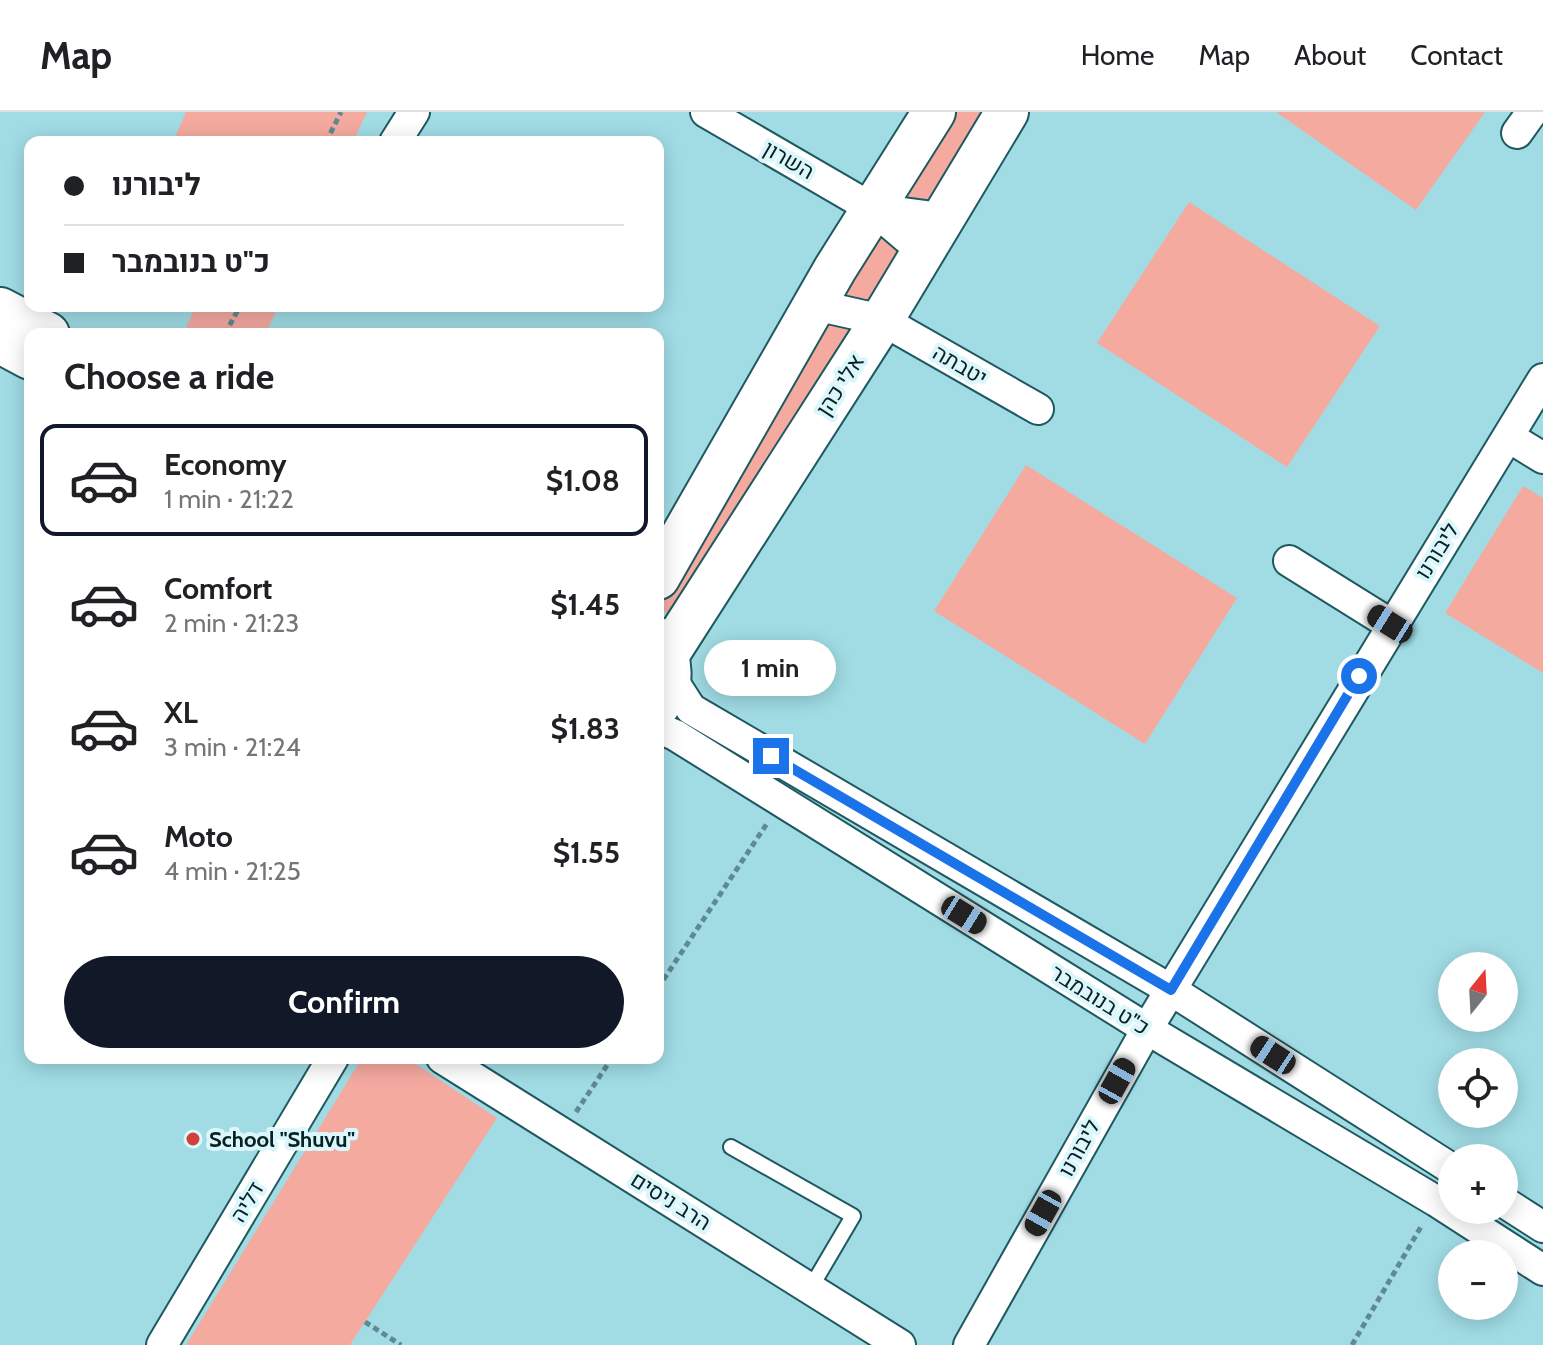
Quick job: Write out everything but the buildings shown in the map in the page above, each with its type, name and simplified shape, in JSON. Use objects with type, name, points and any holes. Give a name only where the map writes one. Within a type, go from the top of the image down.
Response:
[{"type":"street","points":[[399,136],[414,112]]},
{"type":"street","name":"השרון","points":[[706,112],[873,209],[931,234]]},
{"type":"street","points":[[664,568],[835,269],[934,112]]},
{"type":"street","name":"אלי כהן","points":[[664,669],[882,320],[1007,112]]},
{"type":"street","name":"יטבתה","points":[[835,269],[882,320]]},
{"type":"street","name":"יטבתה","points":[[815,305],[882,320],[1038,409]]},
{"type":"street","points":[[0,309],[36,328]]},
{"type":"street","points":[[0,342],[24,355]]},
{"type":"street","name":"ליבורנו","points":[[969,1345],[1147,1029],[1390,624],[1543,379]]},
{"type":"street","points":[[1509,437],[1543,458]]},
{"type":"street","points":[[1289,561],[1390,624]]},
{"type":"street","name":"כ\"ט בנובמבר","points":[[664,669],[691,709],[1171,990],[1438,1160]]},
{"type":"street","name":"כ\"ט בנובמבר","points":[[664,730],[1147,1029],[1436,1201],[1543,1270]]},
{"type":"street","name":"דליה","points":[[162,1345],[329,1064]]},
{"type":"street","name":"הרב ניסים","points":[[452,1064],[900,1345]]},
{"type":"street","points":[[1518,1211],[1543,1227]]},
{"type":"lane","points":[[731,1147],[853,1216],[810,1289]]},
{"type":"path","points":[[329,136],[341,112]]},
{"type":"path","points":[[664,979],[781,801]]},
{"type":"path","points":[[562,1133],[608,1064]]},
{"type":"path","points":[[1352,1345],[1436,1201]]},
{"type":"path","points":[[365,1322],[401,1345]]},
{"type":"shaded area","points":[[186,112],[367,112],[356,136],[176,136]]},
{"type":"shaded area","points":[[934,112],[1007,112],[684,624],[664,611],[664,568]]},
{"type":"shaded area","points":[[1276,112],[1485,112],[1416,210]]},
{"type":"shaded area","points":[[1189,202],[1380,326],[1287,467],[1097,343]]},
{"type":"shaded area","points":[[193,312],[275,312],[269,328],[186,328]]},
{"type":"shaded area","points":[[1026,465],[1237,598],[1145,744],[934,611]]},
{"type":"shaded area","points":[[1523,486],[1543,498],[1543,673],[1445,613]]},
{"type":"shaded area","points":[[358,1064],[416,1064],[497,1118],[350,1345],[186,1345]]},
{"type":"place","name":"School \"Shuvu\"","points":[[193,1139]]},
{"type":"route","points":[[771,756],[1171,990],[1359,676]]}]
